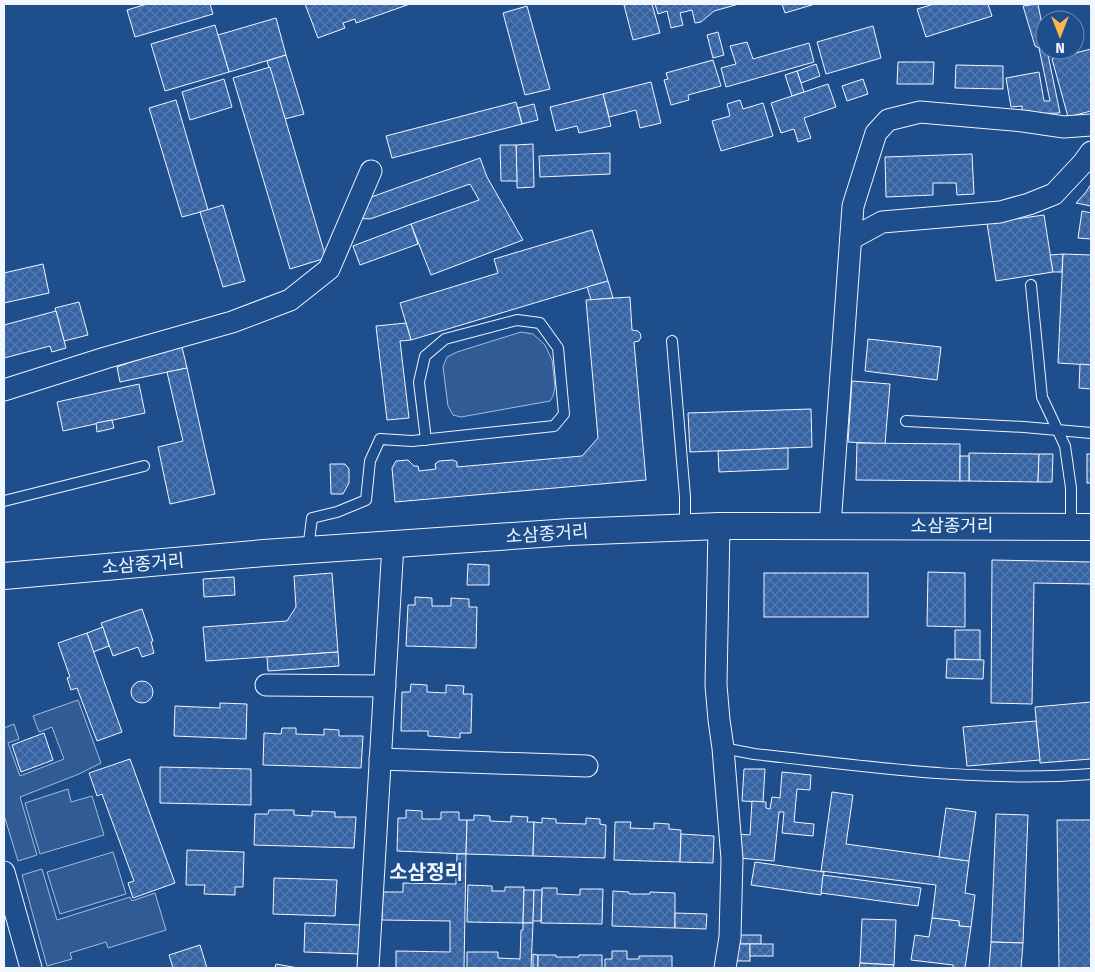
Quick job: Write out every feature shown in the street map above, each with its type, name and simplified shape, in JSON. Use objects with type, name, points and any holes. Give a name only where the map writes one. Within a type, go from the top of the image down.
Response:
[{"type":"street","points":[[830,526],[853,206],[876,132],[888,120],[920,112],[1023,121],[1064,127],[1091,125]]},
{"type":"street","points":[[851,238],[882,222],[1000,212],[1030,204],[1054,194],[1091,152]]},
{"type":"street","points":[[4,390],[105,358],[232,322],[290,300],[329,270],[371,171]]},
{"type":"street","points":[[719,526],[716,685],[732,859],[730,937],[725,968]]},
{"type":"street","name":"소삼종거리","points":[[4,576],[308,550],[570,532],[719,526],[1081,527]]},
{"type":"street","points":[[368,968],[393,544]]},
{"type":"street","points":[[266,685],[385,686]]},
{"type":"street","points":[[380,759],[587,766]]},
{"type":"street","points":[[4,872],[31,968]]},
{"type":"lane","points":[[1031,285],[1042,397],[1065,446],[1071,488],[1081,527]]},
{"type":"lane","points":[[308,550],[312,518],[337,512],[366,500],[370,461],[380,439],[426,440],[554,426],[564,414],[558,348],[540,323],[517,320],[445,339],[424,356],[419,382],[426,440]]},
{"type":"lane","points":[[672,341],[684,497],[684,527]]},
{"type":"lane","points":[[906,421],[1024,427],[1091,433]]},
{"type":"lane","points":[[4,501],[144,466]]},
{"type":"lane","points":[[723,748],[754,754],[947,774],[1058,777],[1091,774]]},
{"type":"shaded area","points":[[521,332],[533,334],[545,345],[552,360],[555,387],[550,401],[461,417],[453,415],[448,406],[443,367],[447,357],[457,352]]},
{"type":"shaded area","points":[[78,700],[101,763],[79,774],[20,797],[37,855],[18,861],[4,815],[4,728],[14,724],[19,739],[8,743],[20,776],[64,759],[52,727],[39,732],[33,716]]},
{"type":"shaded area","points":[[68,789],[71,802],[92,796],[104,835],[40,854],[25,803]]},
{"type":"shaded area","points":[[113,852],[126,894],[60,914],[47,872]]},
{"type":"shaded area","points":[[42,869],[57,920],[130,897],[132,901],[155,893],[166,930],[108,948],[106,942],[70,953],[72,959],[47,966],[22,875]]},
{"type":"building","points":[[147,4],[210,4],[213,14],[135,37],[127,10]]},
{"type":"building","points":[[305,4],[410,4],[356,23],[355,19],[343,23],[345,28],[318,38]]},
{"type":"building","points":[[652,4],[660,33],[633,40],[624,5]]},
{"type":"building","points":[[655,4],[739,4],[714,11],[701,22],[695,23],[692,10],[680,13],[683,25],[671,28],[667,11],[658,14]]},
{"type":"building","points":[[782,4],[815,4],[785,13]]},
{"type":"building","points":[[934,4],[988,4],[992,16],[926,37],[917,9]]},
{"type":"building","points":[[1038,4],[1039,10],[1035,10],[1035,46],[1023,6]]},
{"type":"building","points":[[527,6],[550,89],[525,95],[503,13]]},
{"type":"building","points":[[276,18],[286,55],[229,72],[218,35]]},
{"type":"building","points":[[215,25],[229,72],[165,91],[151,44]]},
{"type":"building","points":[[873,26],[881,58],[826,74],[817,42]]},
{"type":"building","points":[[718,32],[724,55],[713,58],[707,35]]},
{"type":"building","points":[[747,42],[753,59],[809,43],[814,62],[726,87],[721,68],[736,64],[730,46]]},
{"type":"building","points":[[1091,49],[1091,111],[1068,117],[1052,60],[1085,60],[1085,51]]},
{"type":"building","points":[[286,55],[304,114],[285,119],[267,61]]},
{"type":"building","points":[[713,60],[721,86],[688,95],[689,100],[671,105],[664,80],[668,79],[666,73]]},
{"type":"building","points":[[1041,60],[1049,60],[1060,113],[1022,114],[1022,106],[1011,107],[1006,78],[1039,72],[1044,101],[1050,101]]},
{"type":"building","points":[[898,62],[934,62],[933,84],[897,84]]},
{"type":"building","points":[[816,64],[820,76],[801,83],[797,71]]},
{"type":"building","points":[[956,65],[1003,66],[1003,89],[955,88]]},
{"type":"building","points":[[270,67],[326,258],[290,269],[233,78]]},
{"type":"building","points":[[797,71],[804,92],[792,96],[785,75]]},
{"type":"building","points":[[224,79],[232,107],[190,120],[182,92]]},
{"type":"building","points":[[863,79],[868,94],[847,101],[842,86]]},
{"type":"building","points":[[651,82],[661,123],[640,128],[636,110],[609,117],[603,94]]},
{"type":"building","points":[[828,84],[836,107],[804,118],[811,138],[798,142],[794,129],[781,133],[771,103]]},
{"type":"building","points":[[603,94],[611,126],[579,133],[577,126],[556,131],[550,107]]},
{"type":"building","points":[[176,100],[208,210],[182,217],[149,108]]},
{"type":"building","points":[[740,100],[743,109],[763,103],[773,136],[721,151],[712,121],[730,116],[727,104]]},
{"type":"building","points":[[516,102],[522,124],[392,158],[386,136]]},
{"type":"building","points":[[534,104],[538,120],[522,124],[518,108]]},
{"type":"building","points":[[533,144],[534,187],[517,188],[516,145]]},
{"type":"building","points":[[500,145],[516,145],[517,181],[501,181]]},
{"type":"building","points":[[610,153],[610,174],[540,177],[539,156]]},
{"type":"building","points":[[972,154],[974,194],[957,195],[956,183],[933,183],[933,195],[886,197],[885,157]]},
{"type":"building","points":[[480,158],[487,177],[523,240],[431,275],[411,224],[479,200],[470,184],[370,219],[354,218],[363,200]]},
{"type":"building","points":[[1091,184],[1091,206],[1076,203],[1086,192]]},
{"type":"building","points":[[223,205],[245,281],[223,287],[200,212]]},
{"type":"building","points":[[1082,211],[1091,213],[1091,239],[1078,238]]},
{"type":"building","points":[[1044,215],[1053,272],[996,281],[987,223]]},
{"type":"building","points":[[411,224],[418,244],[360,265],[353,246]]},
{"type":"building","points":[[592,230],[608,281],[411,340],[400,303],[498,273],[494,259]]},
{"type":"building","points":[[1063,254],[1062,272],[1053,272],[1050,255]]},
{"type":"building","points":[[1063,254],[1091,255],[1091,365],[1058,363]]},
{"type":"building","points":[[43,264],[49,293],[4,303],[4,273]]},
{"type":"building","points":[[608,281],[613,298],[591,300],[587,287]]},
{"type":"building","points":[[630,297],[632,330],[638,331],[641,337],[639,341],[634,342],[646,480],[395,502],[392,468],[396,461],[408,460],[414,466],[418,466],[419,471],[436,469],[435,464],[439,461],[453,460],[457,462],[457,467],[582,456],[598,438],[586,300]]},
{"type":"building","points":[[79,302],[88,335],[64,341],[55,308]]},
{"type":"building","points":[[56,311],[66,348],[52,352],[50,346],[4,358],[4,325]]},
{"type":"building","points":[[406,323],[411,340],[400,341],[409,418],[387,420],[376,326]]},
{"type":"building","points":[[868,339],[941,347],[937,380],[865,371]]},
{"type":"building","points":[[182,347],[187,368],[120,382],[117,367],[162,351]]},
{"type":"building","points":[[1080,364],[1091,365],[1091,389],[1079,388]]},
{"type":"building","points":[[187,368],[215,494],[170,504],[158,447],[183,441],[167,372]]},
{"type":"building","points":[[852,381],[890,384],[885,444],[848,442]]},
{"type":"building","points":[[139,384],[145,413],[63,431],[57,402]]},
{"type":"building","points":[[811,409],[812,447],[690,452],[688,413]]},
{"type":"building","points":[[112,420],[114,428],[97,432],[96,423]]},
{"type":"building","points":[[857,443],[960,444],[960,481],[856,480]]},
{"type":"building","points":[[788,448],[788,469],[719,472],[718,451]]},
{"type":"building","points":[[969,453],[1039,454],[1038,482],[969,481]]},
{"type":"building","points":[[1039,454],[1053,454],[1052,482],[1038,482]]},
{"type":"building","points":[[1087,454],[1091,454],[1091,483],[1087,483]]},
{"type":"building","points":[[960,456],[969,456],[969,481],[960,481]]},
{"type":"building","points":[[330,464],[345,464],[349,469],[349,483],[343,494],[331,494]]},
{"type":"building","points":[[992,560],[1091,562],[1091,584],[1034,583],[1032,704],[991,703]]},
{"type":"building","points":[[468,564],[489,565],[489,585],[467,585]]},
{"type":"building","points":[[928,572],[965,573],[965,627],[927,626]]},
{"type":"building","points":[[332,573],[338,652],[206,661],[203,627],[287,621],[296,607],[294,576]]},
{"type":"building","points":[[764,573],[868,573],[868,617],[764,617]]},
{"type":"building","points":[[234,577],[235,595],[204,597],[203,579]]},
{"type":"building","points":[[415,597],[432,598],[432,606],[451,606],[451,598],[469,599],[469,607],[477,607],[476,648],[406,646],[408,605],[415,605]]},
{"type":"building","points":[[142,609],[153,641],[151,642],[154,653],[142,657],[138,647],[113,656],[101,623]]},
{"type":"building","points":[[103,627],[109,646],[93,652],[87,633]]},
{"type":"building","points":[[955,630],[980,630],[980,660],[955,659]]},
{"type":"building","points":[[87,633],[122,732],[97,741],[77,688],[71,690],[67,678],[70,677],[58,643]]},
{"type":"building","points":[[338,652],[339,666],[268,671],[267,657]]},
{"type":"building","points":[[947,659],[984,660],[983,679],[946,678]]},
{"type":"building","points":[[142,681],[150,684],[153,692],[150,700],[142,703],[134,700],[131,692],[134,684]]},
{"type":"building","points":[[411,684],[427,685],[427,692],[446,693],[446,685],[464,686],[463,694],[472,694],[471,733],[460,733],[460,738],[428,736],[428,731],[401,731],[402,692],[410,692]]},
{"type":"building","points":[[1091,702],[1091,759],[1040,763],[1035,707]]},
{"type":"building","points":[[220,703],[247,704],[246,739],[174,736],[175,706],[220,708]]},
{"type":"building","points":[[1036,721],[1040,760],[967,766],[963,727]]},
{"type":"building","points":[[282,728],[296,728],[296,734],[324,735],[324,729],[339,730],[339,736],[363,736],[361,768],[263,765],[264,733],[281,734]]},
{"type":"building","points":[[44,733],[53,760],[21,772],[12,745]]},
{"type":"building","points":[[130,759],[175,883],[133,898],[128,883],[134,881],[102,794],[97,796],[89,773]]},
{"type":"building","points":[[160,767],[251,769],[251,805],[160,803]]},
{"type":"building","points":[[744,769],[765,769],[763,802],[742,801]]},
{"type":"building","points":[[782,772],[811,775],[810,790],[797,789],[794,822],[814,824],[813,836],[782,833],[784,812],[779,812],[774,861],[738,858],[739,834],[750,835],[752,801],[766,802],[766,808],[770,809],[772,797],[780,798]]},
{"type":"building","points":[[832,792],[853,795],[846,844],[969,861],[965,893],[975,895],[971,927],[959,926],[959,921],[932,918],[936,885],[821,871]]},
{"type":"building","points":[[946,808],[976,812],[969,861],[939,857]]},
{"type":"building","points":[[269,810],[294,810],[294,815],[312,816],[312,811],[335,812],[335,817],[356,817],[354,848],[254,845],[255,814],[268,814]]},
{"type":"building","points":[[406,810],[422,811],[422,819],[441,819],[441,812],[459,812],[459,820],[467,820],[466,854],[397,851],[398,818],[406,818]]},
{"type":"building","points":[[996,814],[1028,815],[1023,943],[991,942]]},
{"type":"building","points":[[474,815],[490,816],[490,821],[511,822],[511,816],[528,817],[527,822],[534,822],[533,856],[466,854],[467,820],[474,820]]},
{"type":"building","points":[[542,818],[556,819],[556,823],[586,824],[586,818],[600,819],[600,824],[606,825],[605,858],[533,856],[534,822],[542,823]]},
{"type":"building","points":[[1057,820],[1091,820],[1091,968],[1059,968]]},
{"type":"building","points":[[615,822],[631,822],[630,828],[654,829],[654,823],[669,824],[669,829],[681,830],[680,862],[614,860]]},
{"type":"building","points":[[681,834],[714,836],[713,863],[680,862]]},
{"type":"building","points":[[187,850],[244,852],[243,887],[235,887],[235,895],[204,894],[205,885],[186,885]]},
{"type":"building","points":[[457,854],[466,854],[464,968],[396,968],[396,951],[450,952],[450,921],[382,920],[383,892],[403,892],[403,883],[456,884]]},
{"type":"building","points":[[755,862],[824,872],[821,895],[751,885]]},
{"type":"building","points":[[823,875],[921,888],[918,906],[821,893]]},
{"type":"building","points":[[274,878],[337,880],[335,916],[273,914]]},
{"type":"building","points":[[468,885],[492,886],[492,891],[505,891],[505,887],[524,887],[523,923],[467,922]]},
{"type":"building","points":[[542,888],[557,888],[557,894],[580,895],[580,889],[603,889],[602,924],[541,923]]},
{"type":"building","points":[[524,890],[534,890],[533,923],[523,923]]},
{"type":"building","points":[[534,890],[542,890],[541,921],[533,921]]},
{"type":"building","points":[[613,891],[629,892],[629,894],[650,894],[650,892],[675,893],[675,928],[612,926]]},
{"type":"building","points":[[675,913],[707,914],[706,929],[675,928]]},
{"type":"building","points":[[932,918],[959,921],[959,926],[971,927],[965,968],[953,968],[953,965],[911,960],[915,935],[929,937]]},
{"type":"building","points":[[862,919],[896,920],[894,965],[860,963]]},
{"type":"building","points":[[305,923],[361,925],[360,954],[304,952]]},
{"type":"building","points":[[523,923],[533,923],[531,968],[467,968],[467,952],[498,952],[498,958],[520,959]]},
{"type":"building","points":[[740,935],[761,935],[761,944],[740,944]]},
{"type":"building","points":[[991,942],[1023,943],[1021,968],[989,968]]},
{"type":"building","points":[[736,944],[750,944],[750,961],[736,961]]},
{"type":"building","points":[[750,944],[773,944],[773,956],[750,956]]},
{"type":"building","points":[[200,945],[207,968],[173,968],[169,955]]},
{"type":"building","points":[[612,951],[627,951],[627,959],[639,959],[639,956],[672,956],[672,968],[605,968],[605,959],[612,959]]},
{"type":"building","points":[[533,954],[538,955],[538,968],[533,968]]},
{"type":"building","points":[[538,955],[579,957],[579,955],[602,955],[602,968],[538,968]]},
{"type":"building","points":[[860,963],[894,965],[893,968],[859,968]]},
{"type":"building","points":[[276,964],[298,968],[275,968]]},
{"type":"district","name":"소삼정리","points":[[426,872]]}]
